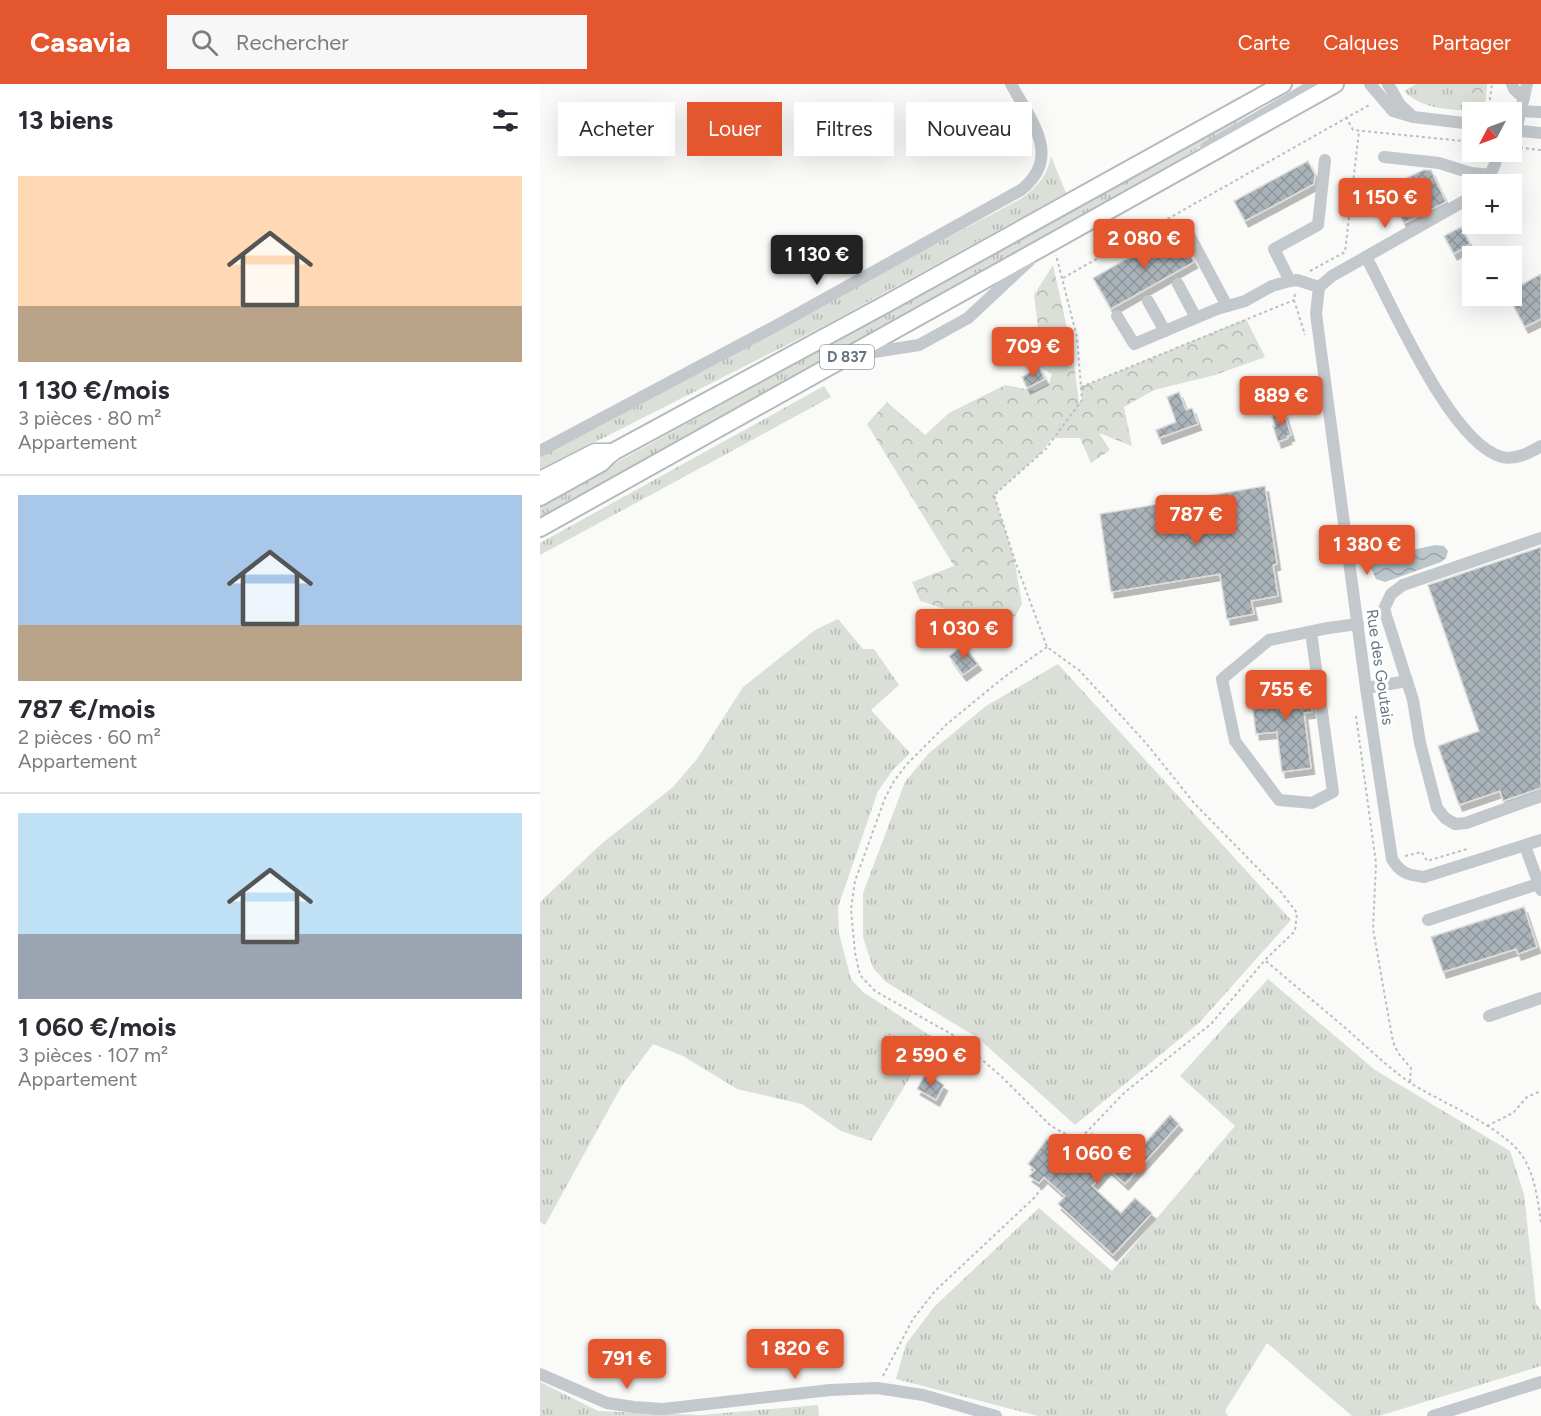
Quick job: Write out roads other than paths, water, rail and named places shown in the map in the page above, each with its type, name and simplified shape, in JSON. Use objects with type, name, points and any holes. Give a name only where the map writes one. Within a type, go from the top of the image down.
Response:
[{"type":"highway","points":[[540,481],[595,453],[611,453]]},
{"type":"main road","name":"D 837","points":[[540,528],[1335,84]]},
{"type":"main road","name":"D 837","points":[[540,497],[601,463],[611,453],[886,304],[1278,86]]},
{"type":"street","points":[[540,451],[781,323],[1021,190],[1037,175],[1042,150],[1032,123],[1011,84]]},
{"type":"street","points":[[1154,186],[1203,150],[1315,84]]},
{"type":"street","points":[[1370,84],[1393,111],[1413,117],[1462,123]]},
{"type":"street","points":[[1388,84],[1400,105],[1413,117]]},
{"type":"street","points":[[1512,84],[1524,98]]},
{"type":"street","points":[[1522,107],[1527,84]]},
{"type":"street","points":[[1522,111],[1541,112]]},
{"type":"street","points":[[1522,131],[1541,133]]},
{"type":"street","points":[[1384,157],[1439,163],[1474,174]]},
{"type":"street","points":[[1294,280],[1274,249],[1318,225],[1325,160]]},
{"type":"street","points":[[1117,316],[1134,344],[1196,318],[1245,301],[1272,286],[1294,280],[1319,287],[1332,276],[1462,202]]},
{"type":"street","points":[[1188,232],[1227,306]]},
{"type":"street","points":[[848,356],[919,345],[968,318],[1048,246]]},
{"type":"street","points":[[1366,257],[1435,389],[1468,434],[1484,447],[1502,457],[1521,457],[1541,447]]},
{"type":"street","points":[[1178,284],[1196,318]]},
{"type":"street","name":"Rue des Goutais","points":[[1319,287],[1317,314],[1366,688],[1396,865],[1410,876],[1424,877],[1525,846]]},
{"type":"street","points":[[1148,301],[1165,331]]},
{"type":"street","points":[[1541,538],[1403,585],[1391,594],[1384,609],[1413,700],[1422,754],[1437,808],[1445,818],[1455,824],[1466,823],[1541,796]]},
{"type":"street","points":[[1311,632],[1333,792],[1312,803],[1279,800],[1235,741],[1222,679],[1269,640],[1311,632],[1358,624]]},
{"type":"street","points":[[1366,688],[1407,681]]},
{"type":"street","points":[[1428,920],[1540,888],[1525,846],[1541,840]]},
{"type":"street","points":[[1489,1016],[1541,998]]},
{"type":"street","points":[[540,1374],[608,1403],[663,1409],[830,1390],[877,1388],[923,1395],[996,1416]]},
{"type":"street","points":[[1433,1416],[1541,1382]]},
{"type":"water","points":[[1435,545],[1444,546],[1448,551],[1446,558],[1441,562],[1385,582],[1376,579],[1371,568],[1377,558]]}]
